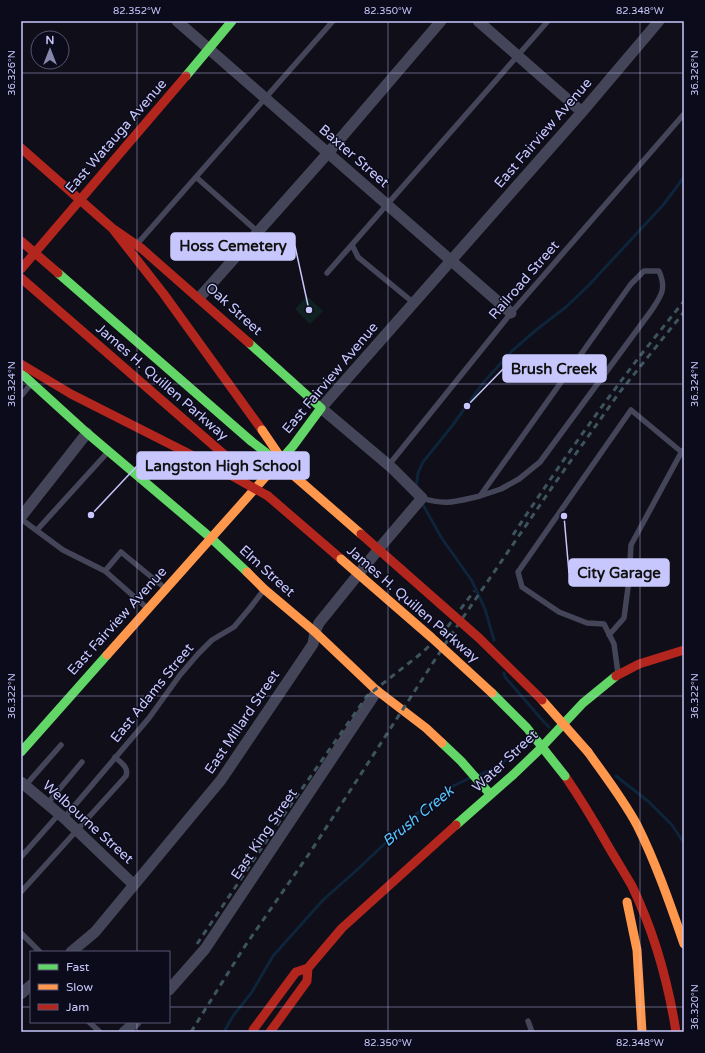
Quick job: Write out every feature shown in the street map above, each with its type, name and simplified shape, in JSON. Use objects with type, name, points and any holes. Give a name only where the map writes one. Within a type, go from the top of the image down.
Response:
[{"type":"main road","name":"East Watauga Avenue","points":[[21,269],[232,21]]},
{"type":"main road","name":"Oak Street","points":[[21,148],[112,228],[136,245],[199,298],[321,408]]},
{"type":"main road","points":[[112,228],[163,293],[292,474]]},
{"type":"main road","name":"James H. Quillen Parkway","points":[[21,241],[292,474],[499,656],[547,704],[588,752],[621,798],[637,826],[666,891],[684,944]]},
{"type":"main road","name":"James H. Quillen Parkway","points":[[21,278],[241,469],[268,496],[486,687],[536,739],[565,776],[588,810],[632,886],[647,923],[664,976],[676,1032]]},
{"type":"main road","points":[[21,364],[70,394],[202,460],[268,496]]},
{"type":"main road","name":"Elm Street","points":[[21,373],[87,433],[211,538],[264,589],[315,632],[377,691],[426,728],[461,761],[490,794]]},
{"type":"main road","name":"East Fairview Avenue","points":[[21,752],[292,446],[321,408]]},
{"type":"main road","name":"Water Street","points":[[253,1032],[296,972],[308,968],[342,928],[514,774],[583,703],[618,674],[639,664],[684,650]]},
{"type":"main road","points":[[637,826],[652,843],[667,868]]},
{"type":"main road","points":[[617,861],[635,931],[642,1032]]},
{"type":"main road","name":"Water Street","points":[[270,1032],[307,981],[308,968]]},
{"type":"street","name":"Baxter Street","points":[[177,21],[510,313]]},
{"type":"street","points":[[199,298],[328,153],[441,21]]},
{"type":"street","points":[[478,21],[582,112]]},
{"type":"street","name":"East Fairview Avenue","points":[[321,408],[582,112],[659,21]]},
{"type":"street","name":"Oak Street","points":[[321,408],[388,466],[422,498]]},
{"type":"street","points":[[21,518],[87,433]]},
{"type":"street","name":"East Millard Street","points":[[72,951],[95,932],[221,780],[313,644],[315,632],[319,622],[422,498]]},
{"type":"street","name":"East King Street","points":[[170,989],[205,949],[377,691]]},
{"type":"street","name":"Welbourne Street","points":[[23,784],[62,816],[134,885]]},
{"type":"street","points":[[21,994],[30,986]]},
{"type":"lane","points":[[136,245],[333,21]]},
{"type":"lane","points":[[327,273],[548,21]]},
{"type":"lane","name":"Railroad Street","points":[[388,466],[510,313],[684,114]]},
{"type":"lane","points":[[196,177],[258,232]]},
{"type":"lane","points":[[352,245],[358,256],[414,303]]},
{"type":"lane","points":[[422,498],[436,503],[450,503],[480,496],[501,489],[519,479],[540,462],[662,294],[663,282],[659,271],[644,271],[631,284],[480,496]]},
{"type":"lane","points":[[21,396],[32,383]]},
{"type":"lane","points":[[609,635],[624,618],[629,580],[631,545],[683,453],[631,410],[518,572],[522,587],[559,612],[588,622],[604,624],[609,635],[614,644],[618,674]]},
{"type":"lane","points":[[36,530],[109,451]]},
{"type":"lane","points":[[21,518],[63,550],[105,571],[148,609]]},
{"type":"lane","points":[[105,571],[121,552],[166,589]]},
{"type":"lane","name":"East Adams Street","points":[[21,857],[62,816],[115,757],[149,718],[180,675],[198,654],[212,640],[234,627],[264,589]]},
{"type":"lane","points":[[23,784],[61,745]]},
{"type":"lane","points":[[21,892],[126,776],[128,771],[127,768],[115,757]]},
{"type":"lane","points":[[47,804],[82,762]]},
{"type":"lane","points":[[21,934],[39,951]]},
{"type":"lane","points":[[528,1021],[532,1032]]},
{"type":"lane","points":[[90,1023],[100,1032]]},
{"type":"shaded area","points":[[307,296],[323,311],[310,324],[295,309]]},
{"type":"waterway","name":"Brush Creek","points":[[416,487],[418,473],[423,462],[452,426],[483,383],[512,351],[566,307],[589,285],[664,204],[684,177]]},
{"type":"waterway","name":"Brush Creek","points":[[422,503],[441,537],[472,581],[485,609],[494,640]]},
{"type":"waterway","name":"Brush Creek","points":[[504,673],[505,677],[549,727]]},
{"type":"waterway","name":"Brush Creek","points":[[479,775],[498,767],[527,739]]},
{"type":"waterway","points":[[616,776],[649,802],[672,825],[684,843]]},
{"type":"waterway","name":"Brush Creek","points":[[224,1032],[233,1016],[252,992],[273,956],[323,900],[415,815],[451,787],[470,778]]},
{"type":"railway","points":[[513,535],[597,413],[684,301]]},
{"type":"railway","points":[[191,1032],[245,946],[311,851],[451,635],[555,483],[619,393],[684,312]]},
{"type":"railway","points":[[197,944],[294,800],[367,696],[423,652],[446,629],[474,591]]},
{"type":"traffic: fast","points":[[186,76],[232,21]]},
{"type":"traffic: fast","points":[[58,273],[251,441]]},
{"type":"traffic: fast","points":[[249,343],[321,408],[293,446],[277,464]]},
{"type":"traffic: fast","points":[[21,373],[87,433],[211,538],[247,572]]},
{"type":"traffic: fast","points":[[251,441],[277,461]]},
{"type":"traffic: fast","points":[[21,752],[107,655]]},
{"type":"traffic: fast","points":[[456,825],[538,751],[583,703],[616,676]]},
{"type":"traffic: fast","points":[[492,693],[527,728],[565,776]]},
{"type":"traffic: fast","points":[[442,743],[461,761],[490,794]]},
{"type":"traffic: slow","points":[[262,430],[292,474]]},
{"type":"traffic: slow","points":[[107,655],[277,464]]},
{"type":"traffic: slow","points":[[292,474],[361,534]]},
{"type":"traffic: slow","points":[[341,559],[432,638],[492,693]]},
{"type":"traffic: slow","points":[[247,572],[264,589],[315,632],[375,689],[426,728],[442,743]]},
{"type":"traffic: slow","points":[[542,700],[588,752]]},
{"type":"traffic: slow","points":[[588,752],[632,815],[657,869],[684,944]]},
{"type":"traffic: slow","points":[[627,902],[637,950],[642,1032]]},
{"type":"traffic: jam","points":[[21,269],[186,76]]},
{"type":"traffic: jam","points":[[21,148],[112,228],[141,248],[249,343]]},
{"type":"traffic: jam","points":[[112,228],[163,293],[262,430]]},
{"type":"traffic: jam","points":[[21,241],[58,273]]},
{"type":"traffic: jam","points":[[21,278],[235,464]]},
{"type":"traffic: jam","points":[[21,364],[71,394],[227,473]]},
{"type":"traffic: jam","points":[[227,473],[268,496]]},
{"type":"traffic: jam","points":[[268,496],[341,559]]},
{"type":"traffic: jam","points":[[361,534],[479,638],[542,700]]},
{"type":"traffic: jam","points":[[616,676],[639,664],[684,650]]},
{"type":"traffic: jam","points":[[565,776],[632,886],[640,903],[659,957],[669,994],[676,1032]]},
{"type":"traffic: jam","points":[[253,1032],[296,972],[308,968],[342,928],[456,825]]},
{"type":"traffic: jam","points":[[270,1032],[307,981],[308,968]]},
{"type":"place","name":"Hoss Cemetery","points":[[309,310]]},
{"type":"place","name":"Brush Creek","points":[[467,406]]},
{"type":"place","name":"Langston High School","points":[[91,515]]},
{"type":"place","name":"City Garage","points":[[564,516]]}]
